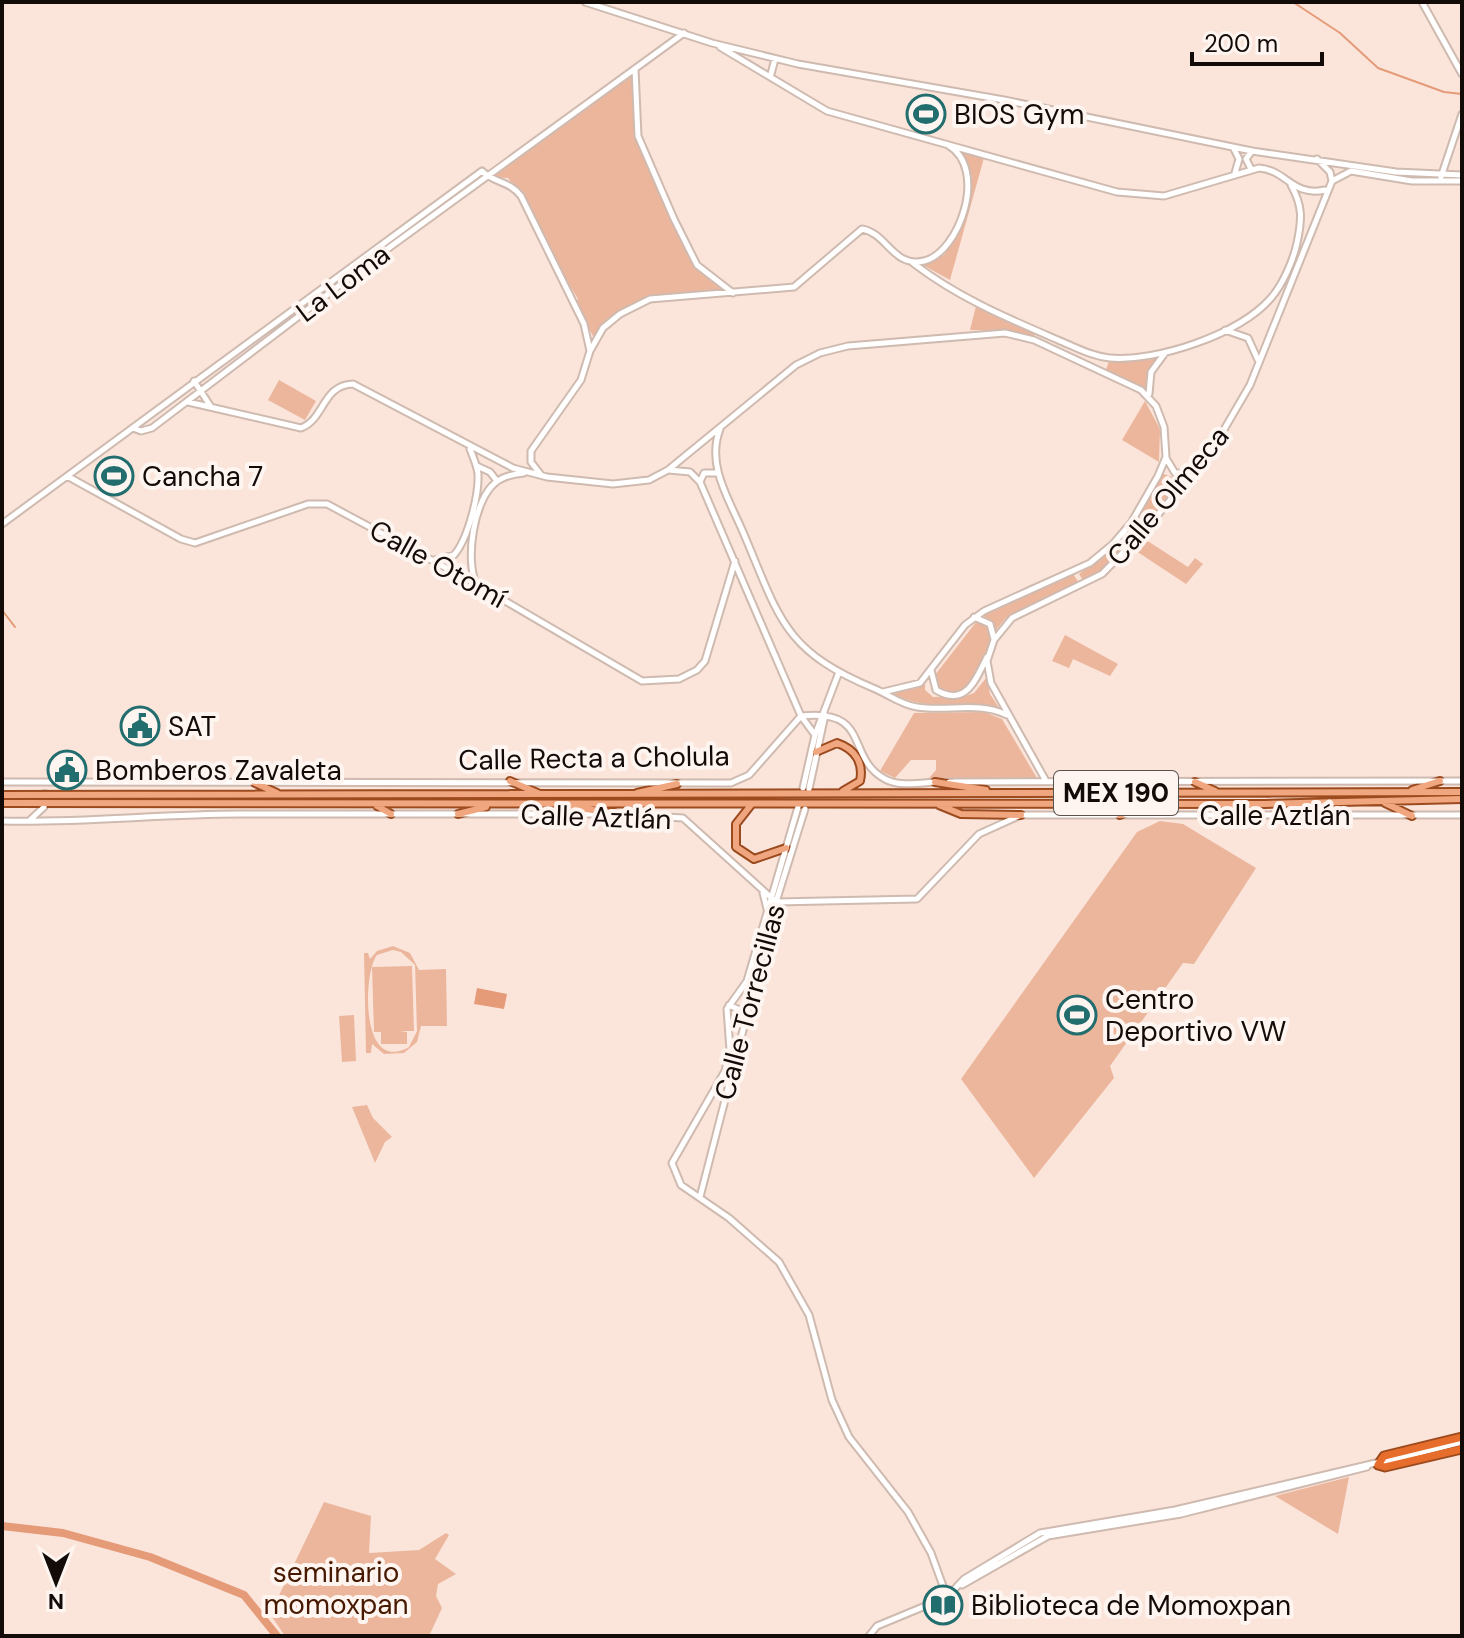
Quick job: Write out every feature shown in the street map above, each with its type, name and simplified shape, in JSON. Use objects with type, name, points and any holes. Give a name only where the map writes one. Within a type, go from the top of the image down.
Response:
[{"type":"highway","points":[[1461,1443],[1385,1467],[1380,1463],[1384,1456],[1461,1443]]},
{"type":"main road","points":[[816,752],[837,743],[849,748],[860,763],[857,785],[828,794]]},
{"type":"main road","points":[[510,781],[544,796]]},
{"type":"main road","points":[[1404,793],[1440,781]]},
{"type":"main road","points":[[935,782],[1006,794]]},
{"type":"main road","points":[[1195,782],[1218,793]]},
{"type":"main road","points":[[255,783],[280,794]]},
{"type":"main road","points":[[623,796],[677,784]]},
{"type":"main road","name":"Calle Recta a Cholula","points":[[2,795],[1462,792]]},
{"type":"main road","name":"MEX 190","points":[[935,803],[1462,799]]},
{"type":"main road","points":[[1120,815],[1151,802]]},
{"type":"main road","points":[[1382,802],[1412,816]]},
{"type":"main road","name":"Calle Recta a Cholula","points":[[2,803],[935,803]]},
{"type":"main road","points":[[549,803],[617,814]]},
{"type":"main road","points":[[752,803],[736,824],[736,847],[754,859],[786,848]]},
{"type":"main road","points":[[935,803],[961,814],[1021,815]]},
{"type":"main road","points":[[374,804],[391,814]]},
{"type":"main road","points":[[458,814],[499,804]]},
{"type":"street","points":[[585,2],[712,43],[775,59],[1014,102],[1252,151],[1315,158],[1377,172]]},
{"type":"street","points":[[1422,2],[1462,74]]},
{"type":"street","name":"La Loma","points":[[2,524],[133,428],[141,431],[152,428],[684,33]]},
{"type":"street","points":[[712,43],[771,74],[827,111],[1117,192],[1151,197],[1179,193],[1251,169],[1271,170],[1305,192],[1326,190]]},
{"type":"street","points":[[771,74],[775,59]]},
{"type":"street","points":[[635,69],[638,136],[674,219],[697,265],[734,293]]},
{"type":"street","points":[[1441,178],[1462,114]]},
{"type":"street","points":[[541,476],[531,462],[531,451],[581,380],[590,351],[603,328],[620,314],[648,300],[794,287],[862,229],[870,231],[901,259],[923,262],[942,252],[949,243],[964,205],[969,170],[960,152],[948,145]]},
{"type":"street","points":[[1233,147],[1239,159],[1235,173]]},
{"type":"street","points":[[1251,169],[1246,159],[1252,151]]},
{"type":"street","points":[[1315,158],[1330,172],[1332,181],[1349,171],[1462,181]]},
{"type":"street","points":[[133,428],[482,171],[488,177],[514,186],[521,196],[584,324],[590,351]]},
{"type":"street","points":[[1441,178],[1462,175]]},
{"type":"street","name":"Calle Olmeca","points":[[931,669],[936,690],[947,695],[963,694],[974,686],[994,640],[1012,618],[1102,574],[1124,554],[1194,473],[1231,423],[1332,181]]},
{"type":"street","points":[[912,262],[952,290],[1088,353],[1107,358],[1142,357],[1165,352],[1243,322],[1271,298],[1295,249],[1302,210],[1290,184]]},
{"type":"street","points":[[1225,330],[1248,338],[1259,361]]},
{"type":"street","points":[[188,402],[301,428],[310,423],[331,391],[353,384],[469,448],[528,473],[613,484],[649,480],[668,470],[796,365],[820,353],[848,346],[1005,333],[1034,340],[1082,361],[1150,397],[1150,375],[1165,352]]},
{"type":"street","points":[[245,343],[251,353]]},
{"type":"street","points":[[1082,361],[1088,353]]},
{"type":"street","points":[[1101,370],[1107,364],[1107,358]]},
{"type":"street","points":[[194,381],[211,407]]},
{"type":"street","name":"Calle Olmeca","points":[[883,692],[920,683],[974,617],[1101,555],[1131,523],[1166,457],[1164,427],[1150,397]]},
{"type":"street","points":[[720,429],[715,445],[718,473],[782,622],[800,647],[839,672],[912,706],[984,707],[1008,716]]},
{"type":"street","points":[[429,560],[443,560],[458,551],[477,483],[477,466],[469,448]]},
{"type":"street","points":[[1166,457],[1175,473],[1194,473]]},
{"type":"street","points":[[477,466],[490,472],[497,481]]},
{"type":"street","points":[[668,470],[690,472],[700,482],[801,716],[815,735]]},
{"type":"street","points":[[476,584],[468,562],[484,499],[497,481],[528,473]]},
{"type":"street","points":[[700,482],[704,473],[718,473]]},
{"type":"street","name":"Calle Otomí","points":[[67,476],[189,542],[207,540],[317,503],[336,508],[476,584],[642,681],[667,682],[689,674],[705,661],[735,561]]},
{"type":"street","points":[[974,617],[990,624],[994,640]]},
{"type":"street","points":[[988,654],[989,677],[1047,782]]},
{"type":"street","points":[[825,714],[806,788],[815,735],[839,672]]},
{"type":"street","points":[[829,703],[837,718],[850,729],[876,773],[887,781],[1462,781]]},
{"type":"street","points":[[801,716],[825,714],[837,718]]},
{"type":"street","name":"Calle Recta a Cholula","points":[[2,782],[42,785],[510,781],[677,784],[741,780],[755,769],[801,716]]},
{"type":"street","points":[[25,821],[41,808],[46,822]]},
{"type":"street","name":"Calle Torrecillas","points":[[786,848],[774,902],[747,1014],[700,1197],[681,1185],[672,1163],[725,1071],[730,1050],[726,1014],[747,981],[774,902],[801,808],[786,848]]},
{"type":"street","name":"Calle Aztlán","points":[[2,821],[124,820],[156,815],[617,814],[683,818],[774,902],[917,899],[979,834],[1021,815],[1462,815]]},
{"type":"street","points":[[763,892],[768,913]]},
{"type":"street","points":[[729,1005],[747,1014]]},
{"type":"street","points":[[728,1034],[741,1036]]},
{"type":"street","points":[[700,1197],[779,1262],[809,1315],[832,1400],[843,1425],[908,1512],[931,1553],[947,1597]]},
{"type":"street","points":[[869,1636],[877,1626],[947,1597],[961,1585],[1041,1538],[1380,1463]]},
{"type":"green space","points":[[635,69],[637,128],[697,265],[734,293],[656,296],[621,310],[606,322],[594,338],[575,303],[578,299],[518,192],[508,178],[488,177]]},
{"type":"green space","points":[[961,151],[984,158],[950,280],[921,264],[944,255],[959,228],[972,177]]},
{"type":"green space","points":[[976,306],[1035,334],[1034,337],[1009,331],[970,330]]},
{"type":"green space","points":[[1159,356],[1148,373],[1146,390],[1106,370],[1109,361]]},
{"type":"green space","points":[[279,380],[316,401],[305,420],[268,400]]},
{"type":"green space","points":[[1145,401],[1160,429],[1159,462],[1122,440]]},
{"type":"green space","name":"Cancha 7","points":[[108,456],[129,461],[119,495],[99,490]]},
{"type":"green space","points":[[1161,473],[1183,481],[1126,550],[1113,563],[1084,582],[1079,574],[1128,530],[1146,504]]},
{"type":"green space","points":[[1143,538],[1188,567],[1195,558],[1203,564],[1186,584],[1133,549]]},
{"type":"green space","points":[[1073,574],[1080,584],[1006,618],[996,630],[991,620],[983,616]]},
{"type":"green space","points":[[977,621],[987,623],[992,633],[975,677],[959,692],[949,693],[938,688],[935,675]]},
{"type":"green space","points":[[1065,635],[1118,664],[1110,676],[1073,659],[1069,668],[1052,661]]},
{"type":"green space","points":[[987,677],[990,694],[1000,709],[933,705],[894,694],[925,683],[925,690],[933,697],[966,696],[974,693]]},
{"type":"green space","points":[[984,712],[1002,719],[1037,778],[929,778],[936,770],[936,760],[911,760],[895,778],[880,771],[914,713]]},
{"type":"green space","name":"Centro Deportivo VW","points":[[1160,821],[1183,824],[1256,868],[1194,964],[1183,963],[1110,1066],[1114,1078],[1034,1178],[961,1079],[1137,832]]},
{"type":"green space","points":[[393,946],[410,953],[419,970],[446,969],[447,1026],[421,1026],[417,1042],[404,1053],[384,1054],[372,1044],[371,1053],[366,1053],[364,953],[368,953],[370,959],[377,951]],"holes":[[[393,950],[401,952],[415,965],[417,1031],[409,1047],[393,1052],[381,1047],[374,1035],[369,1018],[369,981],[377,955]]]},
{"type":"green space","points":[[412,966],[414,1031],[400,1031],[407,1032],[407,1044],[381,1044],[381,1032],[374,1032],[372,967]]},
{"type":"green space","points":[[354,1015],[356,1061],[342,1062],[339,1016]]},
{"type":"green space","points":[[367,1105],[373,1118],[392,1137],[385,1142],[375,1163],[352,1107]]},
{"type":"green space","points":[[1349,1477],[1338,1534],[1275,1496]]},
{"type":"green space","name":"seminario momoxpan","points":[[324,1502],[371,1516],[369,1553],[419,1550],[446,1533],[449,1535],[435,1559],[456,1574],[438,1584],[436,1596],[442,1608],[429,1636],[285,1636],[270,1614]]},
{"type":"shaded area","points":[[477,988],[507,994],[504,1009],[474,1004]]},
{"type":"waterway","points":[[1293,2],[1340,33],[1378,68],[1444,92],[1462,94]]},
{"type":"waterway","points":[[2,610],[15,627]]},
{"type":"waterway","points":[[2,1526],[63,1533],[150,1557],[244,1595],[277,1636]]},
{"type":"tunnel","points":[[44,806],[45,789]]},
{"type":"place","name":"BIOS Gym","points":[[926,114]]},
{"type":"place","name":"Cancha 7","points":[[114,476]]},
{"type":"place","name":"SAT","points":[[140,726]]},
{"type":"place","name":"Bomberos Zavaleta","points":[[67,770]]},
{"type":"place","name":"Centro Deportivo VW","points":[[1077,1015]]},
{"type":"place","name":"Biblioteca de Momoxpan","points":[[943,1605]]}]
